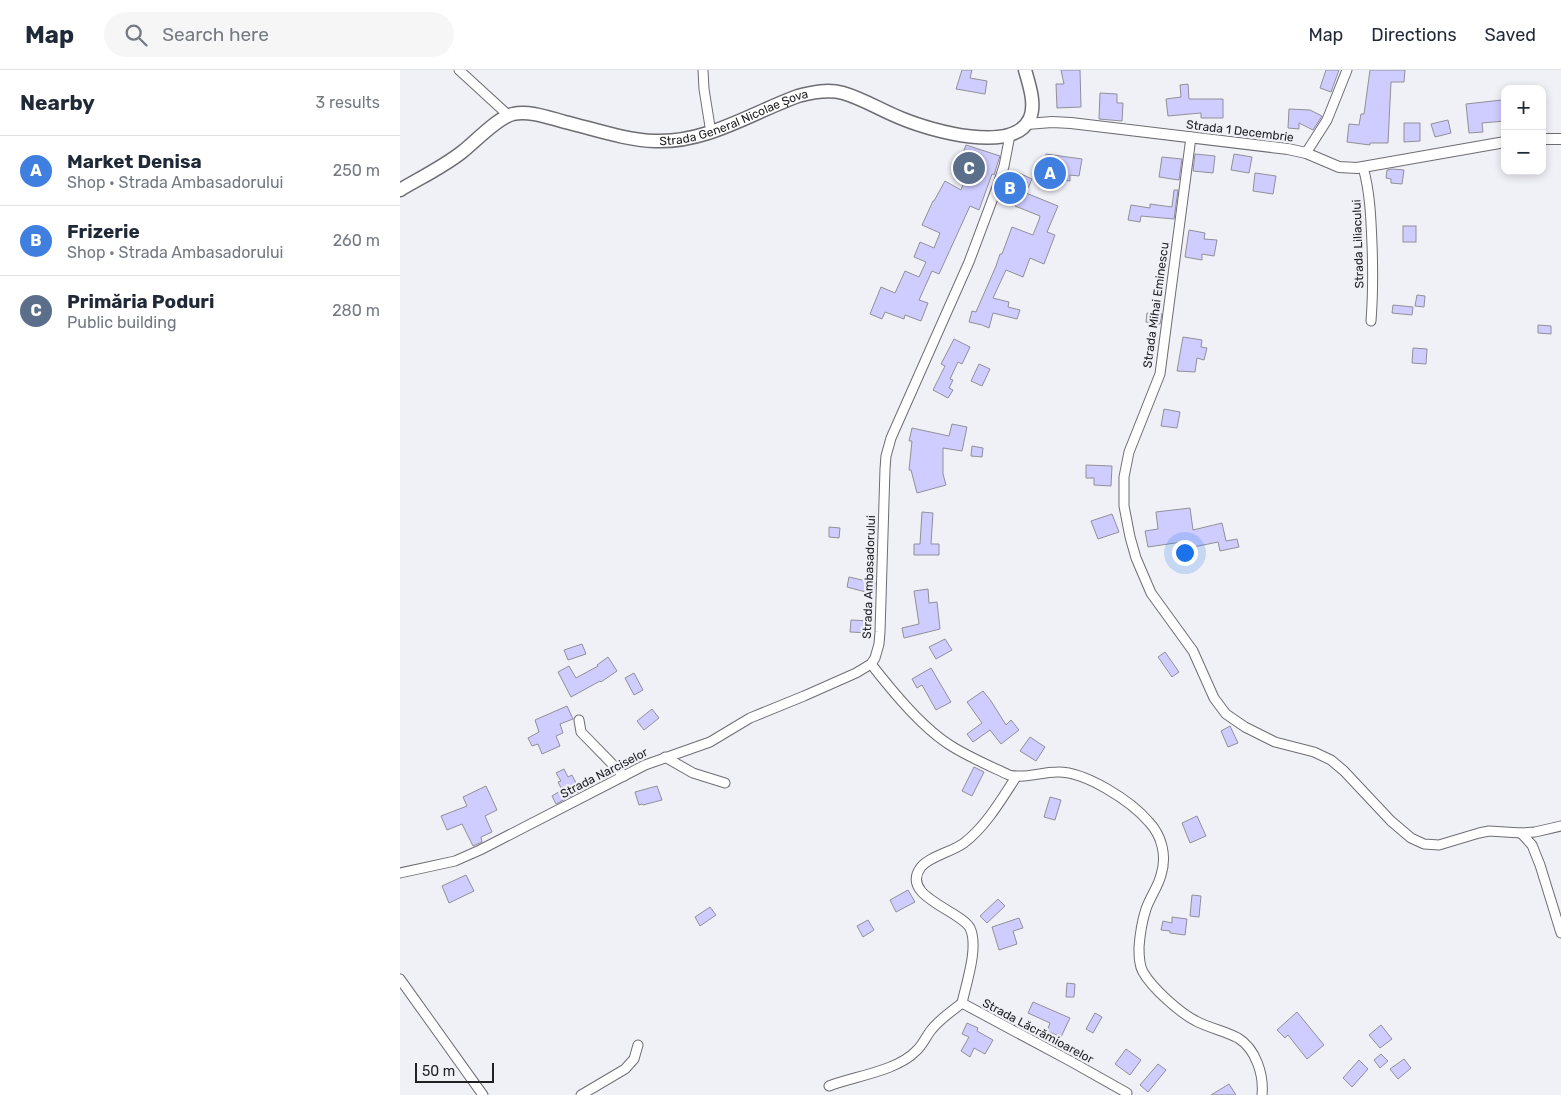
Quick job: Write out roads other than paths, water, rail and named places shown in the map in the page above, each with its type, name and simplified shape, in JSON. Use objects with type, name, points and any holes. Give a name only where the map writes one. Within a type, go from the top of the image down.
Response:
[{"type":"main road","points":[[1026,70],[1032,108],[1031,117],[1027,124]]},
{"type":"main road","name":"Strada General Nicolae Șova","points":[[508,115],[521,113],[543,116],[638,139],[654,141],[678,140],[711,133],[798,96],[811,92],[833,91],[859,99],[901,118],[940,131],[977,137],[999,137],[1016,133],[1027,124]]},
{"type":"main road","points":[[400,190],[462,152],[508,115]]},
{"type":"street","points":[[459,70],[508,115]]},
{"type":"street","points":[[703,70],[711,133]]},
{"type":"street","points":[[1306,153],[1327,120],[1346,70]]},
{"type":"street","name":"Strada 1 Decembrie","points":[[1027,124],[1071,123],[1288,149],[1306,153],[1348,168],[1501,143]]},
{"type":"street","name":"Strada Ambasadorului","points":[[871,664],[876,658],[880,632],[885,469],[888,447],[910,393],[969,262],[1004,166],[1010,135]]},
{"type":"street","name":"Strada Mihai Eminescu","points":[[1191,138],[1160,374],[1129,452],[1124,477],[1124,506],[1130,537],[1136,558],[1151,593],[1193,651],[1214,698],[1226,714],[1245,727],[1275,742],[1314,752],[1331,760],[1344,771],[1391,821],[1411,838],[1424,844],[1439,845],[1479,832],[1522,834],[1561,826]]},
{"type":"street","points":[[1546,140],[1561,139]]},
{"type":"street","name":"Strada Liliacului","points":[[1363,167],[1368,187],[1371,218],[1373,280],[1371,321]]},
{"type":"street","points":[[871,664],[901,699],[940,738],[969,755],[1016,777],[1057,772],[1077,774],[1108,790],[1150,822],[1160,837],[1164,864],[1161,876],[1142,921],[1140,965],[1154,987],[1188,1016],[1197,1022],[1239,1038],[1248,1046],[1260,1072],[1262,1095]]},
{"type":"street","name":"Strada Narciselor","points":[[400,873],[455,861],[480,850],[624,776],[664,757],[710,742],[750,718],[856,673],[871,664]]},
{"type":"street","points":[[579,720],[581,732],[624,776]]},
{"type":"street","points":[[664,757],[693,773],[725,783]]},
{"type":"street","points":[[829,1086],[880,1071],[911,1056],[936,1024],[962,1003],[971,962],[972,945],[969,927],[963,920],[927,898],[920,890],[917,882],[918,874],[921,867],[927,862],[953,850],[972,836],[989,817],[1016,777]]},
{"type":"street","points":[[1522,834],[1532,845],[1540,865],[1561,932]]},
{"type":"street","points":[[400,979],[483,1095]]},
{"type":"street","name":"Strada Lăcrămioarelor","points":[[962,1003],[1128,1093]]},
{"type":"street","points":[[581,1095],[625,1068],[634,1059],[638,1045]]},
{"type":"place","name":"Primăria Poduri","points":[[969,168]]},
{"type":"place","name":"Market Denisa","points":[[1050,173]]},
{"type":"place","name":"Frizerie","points":[[1010,188]]}]
